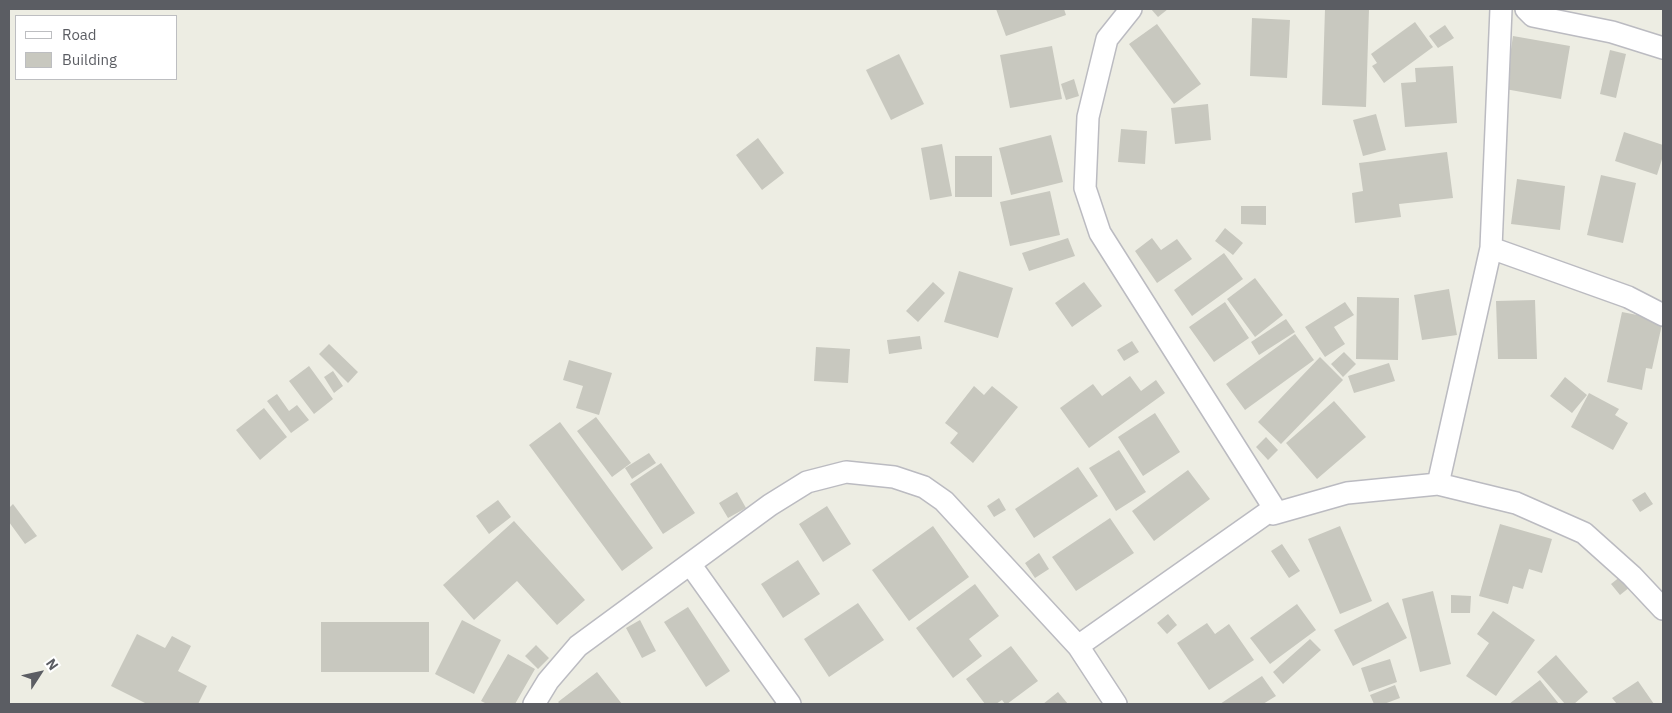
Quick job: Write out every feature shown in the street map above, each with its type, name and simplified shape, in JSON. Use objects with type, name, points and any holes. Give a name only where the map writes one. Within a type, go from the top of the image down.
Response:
[{"type":"street","points":[[1131,9],[1107,39],[1088,117],[1085,188],[1100,233],[1274,508],[1273,514],[1347,493],[1438,484],[1516,503],[1584,533],[1632,576],[1663,609]]},
{"type":"street","points":[[1438,484],[1491,248],[1501,9]]},
{"type":"street","points":[[1526,9],[1533,16],[1612,32],[1663,48]]},
{"type":"street","points":[[1491,248],[1628,296],[1663,315]]},
{"type":"street","points":[[534,704],[548,681],[578,646],[770,505],[807,482],[846,472],[894,478],[924,487],[944,501],[1078,646],[1116,704]]},
{"type":"street","points":[[1078,646],[1274,508]]},
{"type":"street","points":[[690,564],[790,704]]},
{"type":"building","points":[[996,9],[1064,9],[1066,15],[1006,36]]},
{"type":"building","points":[[1151,9],[1168,9],[1158,17]]},
{"type":"building","points":[[1325,9],[1369,9],[1366,107],[1322,105]]},
{"type":"building","points":[[1252,18],[1290,20],[1287,78],[1250,76]]},
{"type":"building","points":[[1415,22],[1433,47],[1384,83],[1372,66],[1377,63],[1371,54]]},
{"type":"building","points":[[1157,24],[1201,84],[1174,104],[1129,44]]},
{"type":"building","points":[[1445,25],[1454,38],[1438,48],[1429,36]]},
{"type":"building","points":[[1513,36],[1570,46],[1561,99],[1505,89]]},
{"type":"building","points":[[1052,46],[1062,99],[1010,108],[1000,55]]},
{"type":"building","points":[[1610,50],[1626,54],[1616,98],[1600,94]]},
{"type":"building","points":[[899,54],[924,104],[891,120],[866,70]]},
{"type":"building","points":[[1453,66],[1457,123],[1405,127],[1401,83],[1416,82],[1415,68]]},
{"type":"building","points":[[1074,79],[1079,96],[1066,100],[1061,84]]},
{"type":"building","points":[[1208,104],[1211,140],[1175,144],[1171,108]]},
{"type":"building","points":[[1376,114],[1386,150],[1363,156],[1353,120]]},
{"type":"building","points":[[1121,129],[1147,131],[1145,164],[1118,162]]},
{"type":"building","points":[[1624,132],[1663,145],[1663,156],[1657,175],[1615,161]]},
{"type":"building","points":[[1051,135],[1063,182],[1011,195],[999,148]]},
{"type":"building","points":[[758,138],[784,173],[762,190],[736,155]]},
{"type":"building","points":[[942,144],[952,196],[930,200],[921,148]]},
{"type":"building","points":[[1447,152],[1453,198],[1399,204],[1401,217],[1355,223],[1352,193],[1363,191],[1359,163]]},
{"type":"building","points":[[955,156],[992,156],[992,197],[955,197]]},
{"type":"building","points":[[1601,175],[1636,183],[1623,243],[1587,235]]},
{"type":"building","points":[[1517,179],[1565,186],[1560,230],[1511,224]]},
{"type":"building","points":[[1050,191],[1060,235],[1010,246],[1000,202]]},
{"type":"building","points":[[1241,206],[1266,206],[1266,225],[1241,224]]},
{"type":"building","points":[[1225,228],[1243,243],[1233,255],[1215,241]]},
{"type":"building","points":[[1068,238],[1075,256],[1029,271],[1022,253]]},
{"type":"building","points":[[1152,238],[1161,250],[1177,239],[1192,259],[1157,283],[1135,251]]},
{"type":"building","points":[[1224,253],[1243,279],[1192,316],[1174,290]]},
{"type":"building","points":[[959,271],[1013,288],[998,338],[944,322]]},
{"type":"building","points":[[1255,278],[1283,315],[1255,337],[1227,299]]},
{"type":"building","points":[[933,282],[945,293],[918,322],[906,311]]},
{"type":"building","points":[[1084,282],[1102,306],[1072,327],[1055,303]]},
{"type":"building","points":[[1449,289],[1457,335],[1422,340],[1414,295]]},
{"type":"building","points":[[1357,297],[1399,298],[1398,360],[1356,359]]},
{"type":"building","points":[[1535,300],[1537,359],[1498,359],[1496,301]]},
{"type":"building","points":[[1225,302],[1249,338],[1214,362],[1189,327]]},
{"type":"building","points":[[1345,302],[1354,315],[1334,327],[1345,344],[1325,357],[1305,327]]},
{"type":"building","points":[[1622,312],[1663,320],[1652,369],[1646,368],[1642,390],[1607,382]]},
{"type":"building","points":[[1286,319],[1295,332],[1259,355],[1251,342]]},
{"type":"building","points":[[1295,334],[1314,360],[1245,410],[1226,384]]},
{"type":"building","points":[[920,336],[922,349],[889,354],[887,340]]},
{"type":"building","points":[[1132,341],[1139,352],[1124,361],[1117,350]]},
{"type":"building","points":[[329,344],[358,372],[348,383],[319,354]]},
{"type":"building","points":[[816,347],[850,349],[848,383],[814,381]]},
{"type":"building","points":[[1344,352],[1356,364],[1343,377],[1331,364]]},
{"type":"building","points":[[1320,357],[1343,380],[1281,444],[1258,422]]},
{"type":"building","points":[[569,360],[612,373],[599,415],[576,408],[583,386],[563,380]]},
{"type":"building","points":[[1389,363],[1395,381],[1354,393],[1348,376]]},
{"type":"building","points":[[309,366],[333,399],[314,414],[289,381]]},
{"type":"building","points":[[333,371],[343,386],[334,393],[324,377]]},
{"type":"building","points":[[1130,376],[1141,391],[1156,380],[1165,393],[1089,448],[1060,408],[1093,384],[1102,396]]},
{"type":"building","points":[[1565,377],[1587,395],[1572,413],[1550,396]]},
{"type":"building","points":[[974,386],[984,395],[992,386],[1018,407],[973,463],[950,443],[958,433],[945,423]]},
{"type":"building","points":[[1589,393],[1619,409],[1615,415],[1628,423],[1613,450],[1571,427]]},
{"type":"building","points":[[277,394],[289,411],[297,405],[309,420],[291,433],[267,401]]},
{"type":"building","points":[[1334,401],[1366,437],[1317,479],[1286,443]]},
{"type":"building","points":[[264,408],[287,437],[260,460],[236,430]]},
{"type":"building","points":[[1155,413],[1180,452],[1143,476],[1118,437]]},
{"type":"building","points":[[596,417],[631,463],[612,477],[577,431]]},
{"type":"building","points":[[560,422],[653,548],[622,571],[529,445]]},
{"type":"building","points":[[1266,437],[1278,450],[1268,460],[1256,447]]},
{"type":"building","points":[[1119,450],[1146,492],[1116,511],[1089,468]]},
{"type":"building","points":[[649,453],[656,463],[632,479],[625,468]]},
{"type":"building","points":[[661,463],[695,513],[663,534],[630,484]]},
{"type":"building","points":[[1078,467],[1098,496],[1034,538],[1015,509]]},
{"type":"building","points":[[1188,470],[1210,499],[1154,541],[1132,511]]},
{"type":"building","points":[[737,492],[746,508],[728,518],[719,503]]},
{"type":"building","points":[[1645,492],[1653,504],[1640,512],[1632,500]]},
{"type":"building","points":[[999,498],[1006,510],[994,517],[987,506]]},
{"type":"building","points":[[498,500],[511,517],[489,534],[476,516]]},
{"type":"building","points":[[13,504],[37,536],[25,544],[9,522],[9,508]]},
{"type":"building","points":[[827,506],[851,544],[823,562],[799,524]]},
{"type":"building","points":[[1110,518],[1134,553],[1076,591],[1052,557]]},
{"type":"building","points":[[514,521],[585,600],[557,625],[517,581],[474,620],[443,585]]},
{"type":"building","points":[[1500,524],[1552,539],[1542,573],[1529,569],[1523,589],[1513,586],[1508,604],[1479,596]]},
{"type":"building","points":[[933,526],[969,577],[909,621],[872,570]]},
{"type":"building","points":[[1340,526],[1372,601],[1340,614],[1308,539]]},
{"type":"building","points":[[1282,544],[1300,571],[1289,578],[1271,551]]},
{"type":"building","points":[[1039,553],[1049,569],[1035,578],[1025,563]]},
{"type":"building","points":[[798,560],[820,594],[783,618],[761,584]]},
{"type":"building","points":[[1626,572],[1635,583],[1620,595],[1611,584]]},
{"type":"building","points":[[975,584],[999,616],[969,639],[982,656],[953,678],[916,628]]},
{"type":"building","points":[[1433,591],[1451,664],[1420,672],[1402,599]]},
{"type":"building","points":[[1451,595],[1471,596],[1470,613],[1451,613]]},
{"type":"building","points":[[1388,602],[1407,638],[1353,666],[1334,630]]},
{"type":"building","points":[[858,603],[884,640],[829,677],[804,639]]},
{"type":"building","points":[[1297,604],[1316,630],[1270,664],[1250,638]]},
{"type":"building","points":[[688,607],[730,671],[706,687],[664,622]]},
{"type":"building","points":[[1493,611],[1535,640],[1496,696],[1466,676],[1489,643],[1477,634]]},
{"type":"building","points":[[1168,614],[1177,625],[1167,634],[1157,623]]},
{"type":"building","points":[[462,620],[501,640],[474,694],[435,674]]},
{"type":"building","points":[[640,620],[656,651],[642,658],[626,628]]},
{"type":"building","points":[[321,622],[429,622],[429,672],[321,672]]},
{"type":"building","points":[[1207,623],[1215,634],[1229,624],[1254,660],[1209,690],[1177,643]]},
{"type":"building","points":[[137,634],[165,648],[172,636],[191,646],[178,671],[207,686],[198,704],[147,704],[111,686]]},
{"type":"building","points":[[1310,639],[1321,650],[1283,684],[1273,672]]},
{"type":"building","points":[[536,645],[549,658],[538,669],[525,656]]},
{"type":"building","points":[[1011,646],[1038,681],[1007,704],[1002,700],[996,704],[985,704],[966,679]]},
{"type":"building","points":[[508,654],[535,669],[515,704],[487,704],[481,701]]},
{"type":"building","points":[[1556,655],[1588,692],[1574,704],[1565,704],[1537,672]]},
{"type":"building","points":[[1390,659],[1397,682],[1369,692],[1361,668]]},
{"type":"building","points":[[597,672],[622,704],[560,704],[558,702]]},
{"type":"building","points":[[1262,676],[1276,696],[1263,704],[1220,704]]},
{"type":"building","points":[[1540,680],[1559,704],[1509,704]]},
{"type":"building","points":[[1638,681],[1654,704],[1617,704],[1612,698]]},
{"type":"building","points":[[1395,685],[1400,698],[1384,704],[1374,704],[1370,695]]},
{"type":"building","points":[[1058,692],[1068,704],[1043,704]]}]
